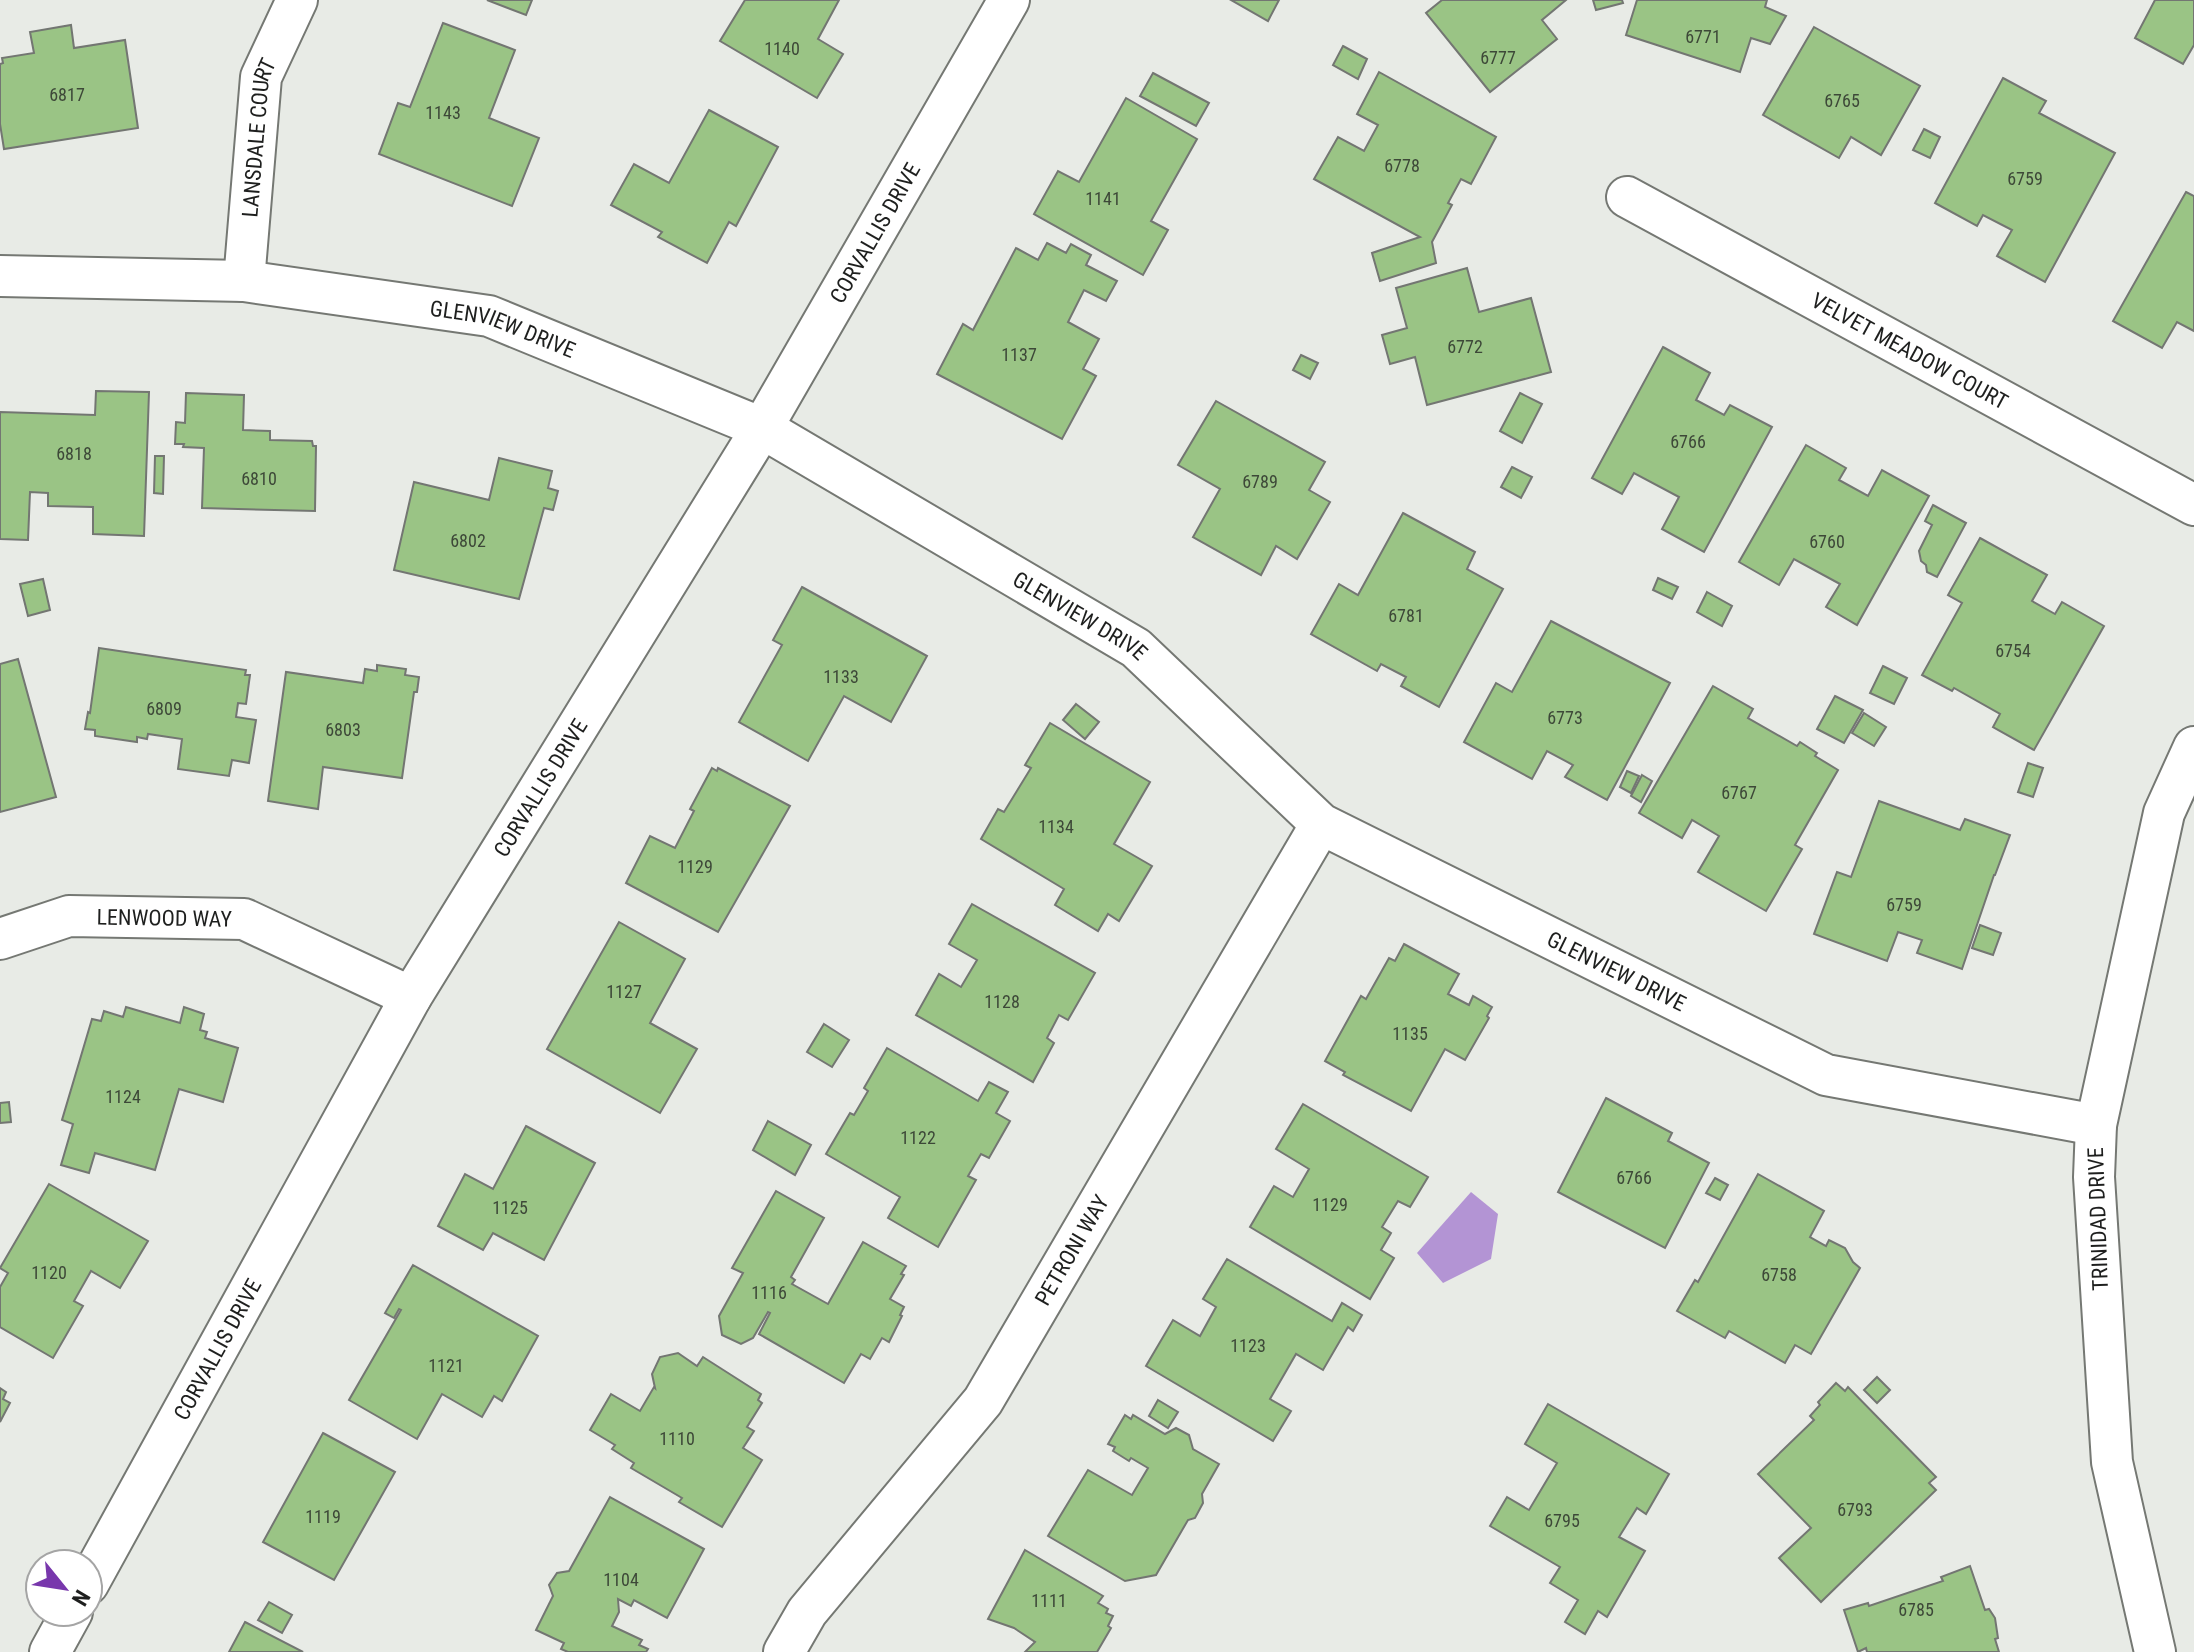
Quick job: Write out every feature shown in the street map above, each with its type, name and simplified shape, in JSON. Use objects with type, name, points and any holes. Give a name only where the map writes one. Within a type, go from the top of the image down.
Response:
[{"type":"street","name":"LANSDALE COURT","points":[[244,281],[261,77],[297,0]]},
{"type":"street","name":"CORVALLIS DRIVE","points":[[104,1555],[411,997],[762,428],[1009,0]]},
{"type":"street","name":"VELVET MEADOW COURT","points":[[1627,197],[2194,505]]},
{"type":"street","name":"GLENVIEW DRIVE","points":[[0,276],[244,281],[489,316],[762,428],[1136,648],[1321,824],[1826,1075],[2096,1125]]},
{"type":"street","name":"TRINIDAD DRIVE","points":[[2155,1652],[2112,1462],[2094,1177],[2096,1125],[2164,813],[2194,747]]},
{"type":"street","name":"PETRONI WAY","points":[[784,1652],[807,1612],[983,1401],[1321,824]]},
{"type":"street","name":"LENWOOD WAY","points":[[0,939],[69,916],[244,919],[411,997]]},
{"type":"street","points":[[50,1652],[63,1628]]},
{"type":"shaded area","points":[[1471,1192],[1498,1214],[1491,1259],[1443,1283],[1417,1253]]},
{"type":"building","points":[[487,0],[532,0],[526,15]]},
{"type":"building","points":[[745,0],[839,0],[818,39],[843,54],[817,98],[720,41]]},
{"type":"building","points":[[1231,0],[1279,0],[1268,21]]},
{"type":"building","points":[[1442,0],[1566,0],[1542,20],[1557,39],[1490,92],[1426,13]]},
{"type":"building","points":[[1593,0],[1622,0],[1623,3],[1596,10]]},
{"type":"building","points":[[1637,0],[1767,0],[1765,7],[1786,16],[1770,44],[1751,38],[1740,72],[1626,35]]},
{"type":"building","points":[[2155,0],[2194,0],[2194,45],[2183,64],[2135,38]]},
{"type":"building","points":[[443,23],[515,50],[489,118],[539,138],[512,206],[379,154],[398,103],[410,107]]},
{"type":"building","points":[[71,25],[74,48],[125,40],[138,128],[4,149],[0,124],[2,58],[34,53],[30,32]]},
{"type":"building","points":[[1814,27],[1920,86],[1881,155],[1851,137],[1839,158],[1763,115]]},
{"type":"building","points":[[1343,46],[1367,59],[1358,79],[1333,65]]},
{"type":"building","points":[[1379,72],[1496,137],[1471,184],[1461,179],[1448,203],[1452,205],[1432,242],[1436,263],[1380,281],[1372,253],[1420,237],[1314,179],[1338,137],[1364,151],[1378,125],[1357,114]]},
{"type":"building","points":[[1153,73],[1209,103],[1196,126],[1140,96]]},
{"type":"building","points":[[2003,78],[2046,101],[2039,113],[2115,153],[2045,282],[1997,256],[2012,230],[1983,215],[1977,226],[1935,203]]},
{"type":"building","points":[[1126,98],[1197,139],[1151,221],[1168,230],[1143,275],[1034,214],[1058,171],[1079,182]]},
{"type":"building","points":[[709,110],[778,147],[736,226],[729,222],[707,263],[658,237],[662,232],[611,205],[634,164],[669,183]]},
{"type":"building","points":[[1924,129],[1940,137],[1930,158],[1913,150]]},
{"type":"building","points":[[2186,192],[2194,196],[2194,331],[2177,322],[2162,348],[2113,321]]},
{"type":"building","points":[[1047,243],[1066,253],[1071,244],[1091,255],[1086,265],[1117,281],[1106,301],[1084,290],[1068,322],[1099,339],[1083,369],[1096,376],[1062,439],[937,374],[963,324],[973,330],[1016,248],[1038,260]]},
{"type":"building","points":[[1467,268],[1479,312],[1531,298],[1551,372],[1427,405],[1415,357],[1390,364],[1382,335],[1407,328],[1396,288]]},
{"type":"building","points":[[1663,347],[1710,373],[1696,400],[1724,415],[1730,405],[1772,427],[1704,552],[1662,529],[1679,497],[1634,473],[1622,494],[1592,478]]},
{"type":"building","points":[[1301,355],[1318,363],[1310,379],[1293,370]]},
{"type":"building","points":[[96,391],[149,392],[144,536],[93,534],[93,507],[48,506],[48,493],[30,492],[28,540],[0,539],[0,412],[95,415]]},
{"type":"building","points":[[186,393],[244,395],[243,430],[270,431],[270,440],[312,441],[316,446],[315,511],[202,508],[204,448],[175,444],[176,422],[185,423]]},
{"type":"building","points":[[1520,393],[1542,404],[1522,443],[1500,431]]},
{"type":"building","points":[[1216,401],[1325,462],[1309,490],[1330,502],[1297,559],[1276,546],[1261,575],[1193,537],[1220,489],[1178,465]]},
{"type":"building","points":[[1806,445],[1846,468],[1839,480],[1868,496],[1882,470],[1929,496],[1857,625],[1826,607],[1840,584],[1794,559],[1779,585],[1739,562]]},
{"type":"building","points":[[155,456],[164,456],[163,494],[154,493]]},
{"type":"building","points":[[499,458],[552,471],[548,488],[558,491],[553,510],[544,508],[519,599],[394,570],[414,482],[489,500]]},
{"type":"building","points":[[1512,467],[1532,477],[1521,498],[1501,487]]},
{"type":"building","points":[[1933,505],[1966,523],[1937,577],[1927,572],[1919,551],[1932,525],[1925,521]]},
{"type":"building","points":[[1403,513],[1475,552],[1467,569],[1503,589],[1439,707],[1401,686],[1406,677],[1381,664],[1377,671],[1311,634],[1339,584],[1358,595]]},
{"type":"building","points":[[1980,538],[2047,575],[2032,601],[2055,614],[2062,602],[2104,626],[2034,750],[1993,727],[2000,714],[1954,688],[1952,691],[1922,675],[1962,603],[1948,595]]},
{"type":"building","points":[[1658,578],[1678,587],[1672,599],[1653,590]]},
{"type":"building","points":[[43,579],[50,610],[28,616],[20,584]]},
{"type":"building","points":[[802,587],[927,656],[891,722],[844,696],[808,761],[739,722],[782,645],[773,640]]},
{"type":"building","points":[[1707,592],[1732,606],[1722,626],[1697,612]]},
{"type":"building","points":[[1551,621],[1670,683],[1607,800],[1565,777],[1573,765],[1547,751],[1532,779],[1464,742],[1496,683],[1512,692]]},
{"type":"building","points":[[99,648],[246,670],[245,675],[250,675],[246,704],[238,703],[236,717],[256,720],[249,763],[232,760],[229,776],[178,769],[182,739],[148,734],[147,739],[137,737],[137,742],[95,736],[95,730],[85,729]]},
{"type":"building","points":[[18,659],[56,797],[0,812],[0,664]]},
{"type":"building","points":[[377,665],[406,669],[405,675],[419,677],[417,692],[414,692],[402,778],[323,767],[318,809],[268,801],[286,672],[363,683],[365,669],[377,671]]},
{"type":"building","points":[[1883,666],[1907,678],[1894,704],[1870,693]]},
{"type":"building","points":[[1713,686],[1753,709],[1748,718],[1797,746],[1800,742],[1838,770],[1795,845],[1802,849],[1766,911],[1698,872],[1719,836],[1692,820],[1682,838],[1639,813]]},
{"type":"building","points":[[1835,696],[1863,710],[1844,743],[1817,729]]},
{"type":"building","points":[[1076,704],[1099,722],[1085,739],[1063,720]]},
{"type":"building","points":[[1864,713],[1886,727],[1874,746],[1852,733]]},
{"type":"building","points":[[1050,723],[1150,782],[1114,844],[1152,866],[1119,921],[1108,914],[1098,931],[1055,905],[1064,889],[981,839],[998,809],[1004,812],[1031,768],[1025,765]]},
{"type":"building","points":[[2028,763],[2043,768],[2033,797],[2018,792]]},
{"type":"building","points":[[712,768],[717,771],[718,768],[790,806],[718,932],[626,883],[650,836],[675,848],[694,811],[690,809]]},
{"type":"building","points":[[1627,771],[1639,776],[1631,793],[1620,787]]},
{"type":"building","points":[[1642,775],[1652,781],[1641,802],[1631,796]]},
{"type":"building","points":[[1879,801],[1960,830],[1965,819],[2010,835],[1962,969],[1917,953],[1922,940],[1898,932],[1887,961],[1814,934],[1837,872],[1851,877]]},
{"type":"building","points":[[972,904],[1095,973],[1068,1020],[1059,1015],[1047,1038],[1054,1043],[1033,1082],[916,1015],[939,974],[961,987],[977,960],[949,944]]},
{"type":"building","points":[[619,922],[685,959],[650,1023],[697,1049],[660,1113],[547,1049]]},
{"type":"building","points":[[1980,925],[2001,933],[1993,955],[1972,948]]},
{"type":"building","points":[[1404,944],[1459,974],[1448,994],[1469,1005],[1473,996],[1492,1007],[1465,1060],[1445,1049],[1411,1111],[1343,1075],[1345,1072],[1325,1061],[1361,996],[1366,999],[1389,958],[1395,961]]},
{"type":"building","points":[[126,1007],[180,1023],[184,1007],[204,1014],[200,1030],[207,1032],[205,1038],[238,1048],[223,1102],[179,1089],[155,1170],[95,1153],[89,1173],[61,1165],[73,1124],[62,1120],[92,1019],[101,1021],[104,1011],[123,1017]]},
{"type":"building","points":[[824,1024],[849,1040],[832,1067],[807,1052]]},
{"type":"building","points":[[887,1048],[978,1101],[989,1082],[1008,1092],[996,1113],[1010,1121],[989,1158],[981,1154],[968,1176],[976,1180],[938,1247],[888,1218],[900,1197],[826,1154],[850,1113],[854,1115],[868,1091],[864,1088]]},
{"type":"building","points":[[1606,1098],[1672,1133],[1668,1141],[1709,1163],[1665,1248],[1558,1192]]},
{"type":"building","points":[[9,1102],[11,1122],[0,1123],[0,1103]]},
{"type":"building","points":[[1303,1104],[1428,1177],[1410,1207],[1398,1201],[1382,1227],[1391,1233],[1381,1250],[1394,1258],[1370,1299],[1250,1227],[1274,1186],[1293,1197],[1309,1169],[1276,1149]]},
{"type":"building","points":[[768,1121],[811,1145],[795,1175],[753,1150]]},
{"type":"building","points":[[526,1126],[595,1163],[544,1260],[493,1233],[483,1250],[438,1226],[465,1174],[493,1189]]},
{"type":"building","points":[[1758,1174],[1824,1211],[1810,1237],[1826,1246],[1829,1240],[1845,1248],[1860,1268],[1811,1354],[1795,1345],[1785,1363],[1729,1331],[1725,1338],[1677,1311],[1695,1280],[1698,1282]]},
{"type":"building","points":[[1715,1178],[1728,1185],[1720,1200],[1706,1193]]},
{"type":"building","points":[[49,1184],[148,1241],[120,1288],[91,1271],[74,1301],[83,1306],[53,1358],[0,1327],[0,1287],[8,1273],[0,1268]]},
{"type":"building","points":[[776,1191],[824,1218],[791,1277],[795,1280],[792,1284],[828,1304],[863,1242],[906,1266],[890,1299],[904,1307],[889,1342],[882,1338],[870,1359],[861,1354],[844,1383],[759,1334],[768,1312],[753,1338],[741,1344],[722,1335],[719,1316],[743,1273],[732,1268]]},
{"type":"building","points":[[1227,1259],[1332,1321],[1342,1303],[1362,1315],[1353,1331],[1348,1327],[1323,1370],[1296,1354],[1270,1399],[1291,1411],[1273,1441],[1146,1366],[1173,1320],[1200,1336],[1216,1307],[1203,1299]]},
{"type":"building","points":[[413,1265],[538,1336],[502,1401],[494,1396],[482,1417],[442,1394],[417,1439],[349,1400],[401,1310],[394,1318],[385,1313]]},
{"type":"building","points":[[678,1353],[697,1366],[703,1357],[761,1394],[758,1400],[762,1403],[747,1427],[754,1431],[743,1448],[762,1460],[722,1527],[679,1502],[682,1498],[631,1468],[634,1463],[612,1449],[615,1445],[590,1430],[611,1394],[640,1411],[655,1388],[652,1374],[660,1357]]},
{"type":"building","points":[[1877,1377],[1890,1390],[1877,1403],[1864,1390]]},
{"type":"building","points":[[1836,1383],[1845,1391],[1848,1387],[1936,1477],[1929,1483],[1936,1490],[1821,1602],[1779,1558],[1811,1528],[1758,1474],[1814,1420],[1810,1416],[1820,1405],[1818,1402]]},
{"type":"building","points":[[0,1388],[6,1392],[3,1399],[10,1403],[0,1422]]},
{"type":"building","points":[[1158,1400],[1178,1412],[1168,1428],[1149,1416]]},
{"type":"building","points":[[1548,1404],[1669,1474],[1646,1514],[1637,1508],[1619,1537],[1645,1551],[1607,1617],[1598,1611],[1585,1634],[1565,1622],[1578,1600],[1550,1583],[1560,1567],[1490,1526],[1507,1497],[1529,1510],[1557,1463],[1525,1444]]},
{"type":"building","points":[[1125,1415],[1131,1419],[1133,1415],[1165,1434],[1176,1428],[1189,1435],[1193,1449],[1219,1464],[1202,1494],[1203,1503],[1195,1518],[1188,1520],[1156,1575],[1125,1581],[1048,1536],[1088,1470],[1132,1495],[1148,1468],[1131,1458],[1129,1461],[1108,1444]]},
{"type":"building","points":[[323,1433],[395,1472],[334,1580],[263,1542]]},
{"type":"building","points":[[610,1497],[704,1549],[667,1618],[634,1600],[631,1606],[618,1599],[619,1612],[612,1626],[642,1640],[639,1645],[648,1649],[646,1652],[568,1652],[561,1649],[564,1643],[536,1630],[553,1596],[549,1585],[557,1573],[569,1571]]},
{"type":"building","points":[[1025,1550],[1103,1596],[1098,1603],[1113,1616],[1108,1626],[1111,1628],[1097,1652],[1025,1652],[1035,1642],[1014,1628],[988,1619]]},
{"type":"building","points":[[1970,1566],[1985,1610],[1989,1609],[1995,1618],[1998,1638],[1995,1639],[1999,1652],[1867,1652],[1866,1648],[1858,1652],[1844,1610],[1868,1603],[1869,1606],[1943,1581],[1941,1577]]},
{"type":"building","points":[[269,1602],[292,1615],[282,1633],[258,1620]]},
{"type":"building","points":[[245,1622],[303,1652],[229,1652]]}]
